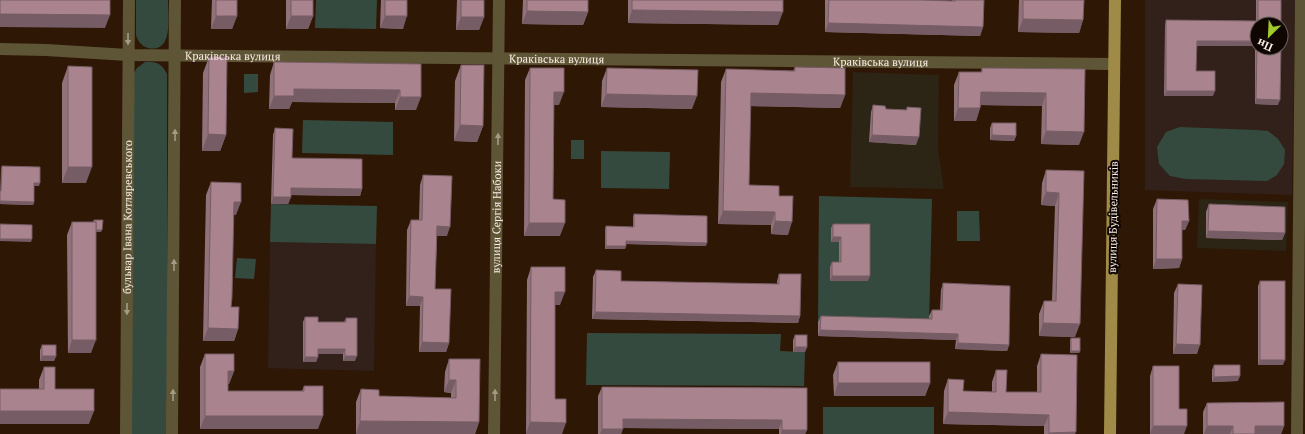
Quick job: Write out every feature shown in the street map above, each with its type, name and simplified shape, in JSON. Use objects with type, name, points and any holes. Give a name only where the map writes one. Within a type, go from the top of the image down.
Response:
[{"type":"main road","name":"вулиця Будівельників","points":[[1110,434],[1115,0]]},
{"type":"street","name":"бульвар Івана Котляревського","points":[[126,434],[129,0]]},
{"type":"street","points":[[172,434],[175,0]]},
{"type":"street","name":"вулиця Сергія Набоки","points":[[494,434],[499,0]]},
{"type":"street","points":[[1297,434],[1303,69],[1301,0]]},
{"type":"street","name":"Краківська вулиця","points":[[0,49],[175,56],[1114,64]]},
{"type":"shaded area","points":[[1145,0],[1295,0],[1292,195],[1145,190]]},
{"type":"shaded area","points":[[853,72],[939,75],[938,149],[944,189],[850,187]]},
{"type":"shaded area","points":[[1199,199],[1288,202],[1286,251],[1197,248]]},
{"type":"shaded area","points":[[270,242],[376,244],[374,371],[268,368]]},
{"type":"green space","points":[[136,0],[168,0],[168,32],[162,45],[156,48],[148,48],[143,46],[136,35]]},
{"type":"green space","points":[[316,0],[377,0],[376,29],[315,28]]},
{"type":"green space","points":[[145,62],[158,64],[167,74],[167,434],[131,434],[134,73],[137,68]]},
{"type":"green space","points":[[244,74],[258,74],[258,92],[244,93]]},
{"type":"green space","points":[[303,120],[393,122],[393,155],[302,153]]},
{"type":"green space","points":[[1180,127],[1268,131],[1278,139],[1285,150],[1284,164],[1277,175],[1267,181],[1186,179],[1170,176],[1159,164],[1157,147],[1166,132]]},
{"type":"green space","points":[[571,140],[584,140],[584,159],[571,159]]},
{"type":"green space","points":[[601,151],[670,152],[669,189],[601,188]]},
{"type":"green space","points":[[819,196],[932,199],[929,325],[818,322]]},
{"type":"green space","points":[[271,204],[377,206],[376,244],[270,242]]},
{"type":"green space","points":[[957,211],[979,211],[980,241],[957,241]]},
{"type":"green space","points":[[237,258],[256,259],[254,279],[235,278]]},
{"type":"green space","points":[[587,333],[781,334],[780,351],[805,352],[804,386],[586,385]]},
{"type":"green space","points":[[823,407],[934,407],[934,434],[823,434]]},
{"type":"building","points":[[0,0],[110,0],[110,15],[0,14]]},
{"type":"building","points":[[216,0],[237,0],[237,16],[216,16]]},
{"type":"building","points":[[291,0],[313,0],[313,16],[291,16]]},
{"type":"building","points":[[385,0],[407,0],[407,16],[385,16]]},
{"type":"building","points":[[461,0],[484,0],[484,17],[461,17]]},
{"type":"building","points":[[527,0],[588,0],[588,12],[527,11]]},
{"type":"building","points":[[632,0],[783,0],[783,12],[632,10]]},
{"type":"building","points":[[829,0],[984,0],[983,27],[828,23]]},
{"type":"building","points":[[1023,0],[1084,0],[1083,20],[1023,19]]},
{"type":"building","points":[[1258,0],[1281,0],[1281,16],[1258,16]]},
{"type":"building","points":[[1166,20],[1249,21],[1249,41],[1197,41],[1196,71],[1215,71],[1215,91],[1166,91]]},
{"type":"building","points":[[1257,56],[1281,56],[1280,100],[1256,99]]},
{"type":"building","points":[[209,57],[227,57],[226,135],[208,134]]},
{"type":"building","points":[[274,62],[421,64],[421,97],[400,97],[400,90],[294,89],[294,96],[274,96]]},
{"type":"building","points":[[461,65],[484,65],[483,126],[460,125]]},
{"type":"building","points":[[68,66],[92,67],[92,167],[68,167]]},
{"type":"building","points":[[795,67],[845,68],[845,95],[751,93],[749,185],[779,186],[779,196],[793,196],[792,222],[775,221],[775,212],[723,211],[726,69],[795,71]]},
{"type":"building","points":[[530,68],[564,68],[564,92],[554,92],[553,199],[565,200],[565,223],[529,223]]},
{"type":"building","points":[[607,68],[698,70],[697,96],[606,94]]},
{"type":"building","points":[[982,68],[1085,69],[1084,132],[1046,131],[1046,93],[981,92],[980,108],[958,108],[959,72],[982,72]]},
{"type":"building","points":[[873,105],[885,106],[886,109],[907,110],[907,107],[921,108],[919,137],[872,135]]},
{"type":"building","points":[[992,123],[1016,123],[1016,136],[992,135]]},
{"type":"building","points":[[275,128],[293,129],[292,158],[362,159],[362,189],[291,188],[291,197],[273,197]]},
{"type":"building","points":[[2,166],[40,167],[40,183],[34,183],[34,202],[0,201]]},
{"type":"building","points":[[1046,170],[1084,171],[1080,324],[1043,323],[1044,301],[1056,301],[1059,193],[1046,192]]},
{"type":"building","points":[[423,175],[452,176],[450,227],[437,226],[435,289],[451,289],[449,343],[422,342],[423,297],[409,296],[411,220],[422,220]]},
{"type":"building","points":[[211,182],[241,183],[241,202],[234,202],[231,307],[239,307],[238,329],[208,328]]},
{"type":"building","points":[[1157,199],[1188,200],[1189,221],[1182,221],[1182,259],[1156,259]]},
{"type":"building","points":[[1209,204],[1285,207],[1285,233],[1208,231]]},
{"type":"building","points":[[634,214],[707,216],[707,243],[626,241],[626,246],[606,246],[606,226],[634,227]]},
{"type":"building","points":[[94,220],[103,220],[102,230],[96,230],[96,222],[94,222]]},
{"type":"building","points":[[72,222],[96,222],[96,340],[72,340]]},
{"type":"building","points":[[0,224],[32,225],[32,239],[0,239]]},
{"type":"building","points":[[833,224],[870,224],[870,276],[832,276],[832,262],[841,262],[841,237],[833,237]]},
{"type":"building","points":[[531,267],[565,267],[565,292],[555,292],[555,399],[566,399],[566,423],[530,422]]},
{"type":"building","points":[[596,270],[621,271],[621,281],[779,284],[779,274],[801,274],[800,316],[595,312]]},
{"type":"building","points":[[1260,281],[1285,281],[1285,360],[1260,360]]},
{"type":"building","points":[[943,283],[1010,286],[1009,345],[958,343],[958,334],[820,330],[821,316],[932,319],[932,310],[942,310]]},
{"type":"building","points":[[1178,284],[1202,285],[1200,345],[1176,344]]},
{"type":"building","points":[[305,317],[318,317],[318,322],[346,322],[346,318],[357,318],[357,356],[345,356],[345,349],[318,349],[318,357],[305,357]]},
{"type":"building","points":[[795,335],[807,335],[807,347],[795,347]]},
{"type":"building","points":[[1071,338],[1080,338],[1080,351],[1071,351]]},
{"type":"building","points":[[42,345],[56,345],[56,356],[42,356]]},
{"type":"building","points":[[205,354],[234,354],[234,371],[228,371],[228,391],[304,391],[304,386],[323,386],[323,416],[205,416]]},
{"type":"building","points":[[1041,354],[1077,355],[1076,432],[1049,433],[1049,415],[948,412],[948,379],[964,380],[963,391],[996,392],[996,370],[1007,370],[1006,392],[1041,392]]},
{"type":"building","points":[[449,359],[480,359],[479,422],[360,421],[361,389],[379,390],[379,396],[456,398],[456,380],[449,380]]},
{"type":"building","points":[[838,362],[930,362],[930,383],[838,383]]},
{"type":"building","points":[[1214,365],[1240,365],[1240,376],[1214,377]]},
{"type":"building","points":[[1153,366],[1179,366],[1179,409],[1187,409],[1187,426],[1153,426]]},
{"type":"building","points":[[44,367],[55,367],[55,389],[94,389],[94,411],[0,411],[0,389],[44,389]]},
{"type":"building","points":[[602,387],[807,388],[807,430],[782,430],[782,420],[623,419],[623,429],[602,429]]},
{"type":"building","points":[[1284,402],[1284,426],[1255,426],[1255,434],[1233,434],[1233,426],[1207,426],[1207,403]]}]
